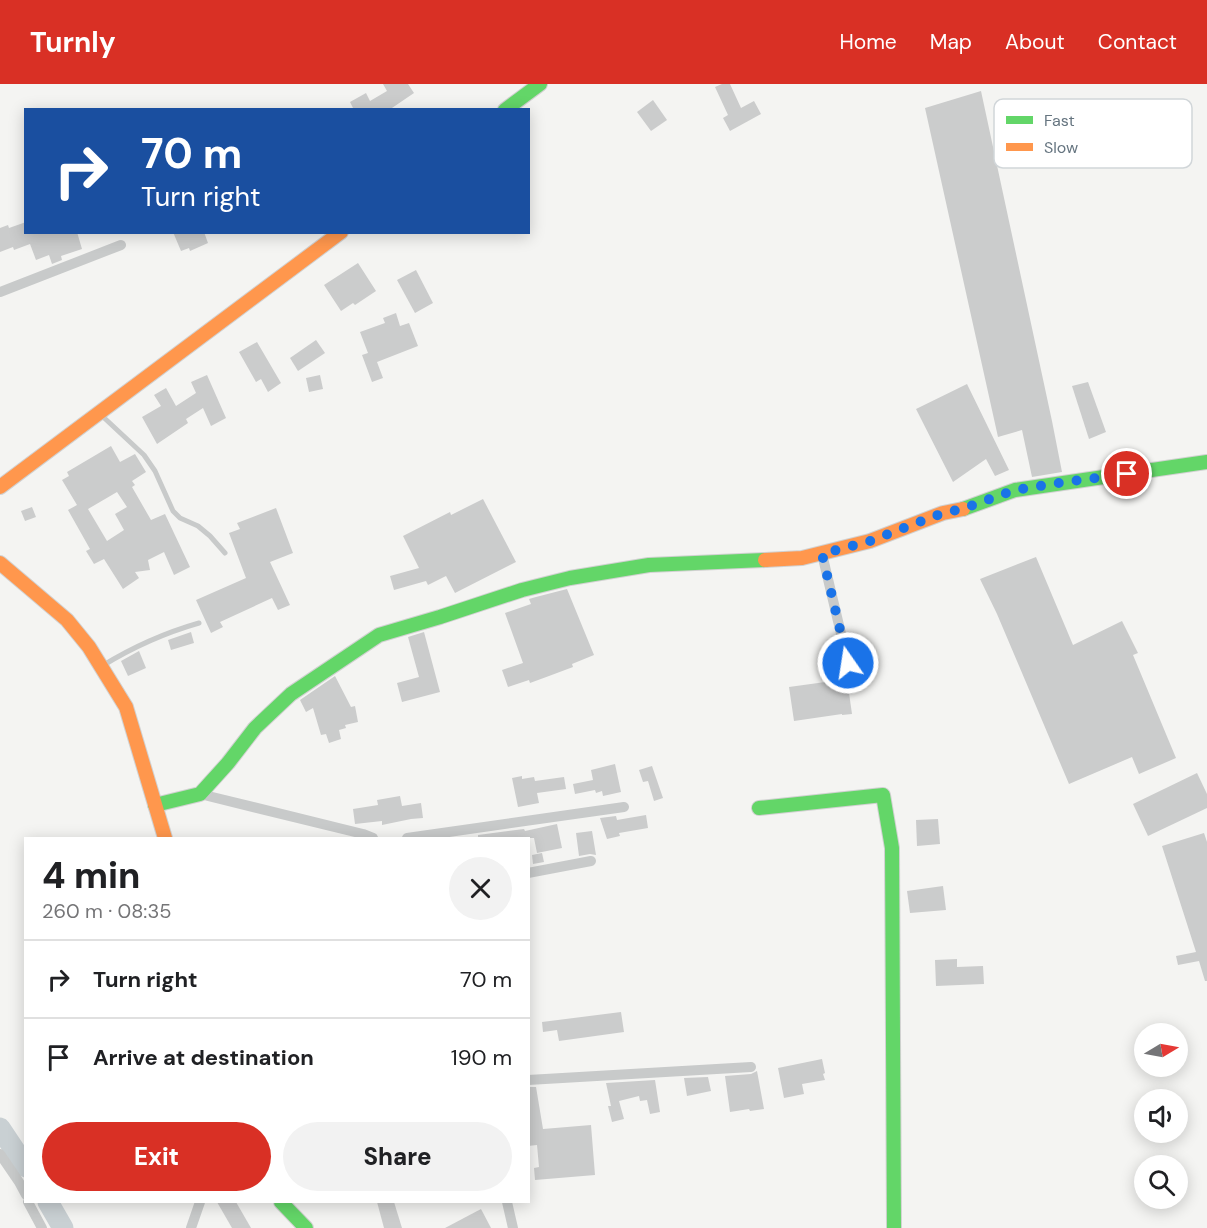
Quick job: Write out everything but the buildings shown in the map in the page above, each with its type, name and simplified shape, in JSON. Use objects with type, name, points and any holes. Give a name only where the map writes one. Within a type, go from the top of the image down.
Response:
[{"type":"street","points":[[508,108],[540,84]]},
{"type":"street","points":[[0,487],[338,234]]},
{"type":"street","points":[[0,292],[121,244]]},
{"type":"street","points":[[200,794],[255,728],[291,694],[379,635],[522,590],[570,578],[649,565],[802,558],[870,541],[943,513],[962,509],[1015,490],[1207,462]]},
{"type":"street","points":[[822,554],[848,663]]},
{"type":"street","points":[[0,562],[67,620],[90,647],[126,707],[165,837]]},
{"type":"street","points":[[155,805],[200,794],[371,837]]},
{"type":"street","points":[[759,808],[883,795],[892,848],[894,1228]]},
{"type":"street","points":[[414,837],[624,807]]},
{"type":"street","points":[[530,873],[591,861]]},
{"type":"street","points":[[530,1080],[751,1066]]},
{"type":"street","points":[[0,1154],[24,1192]]},
{"type":"street","points":[[29,1203],[42,1228]]},
{"type":"street","points":[[191,1228],[200,1203]]},
{"type":"street","points":[[282,1203],[306,1228]]},
{"type":"street","points":[[507,1203],[513,1228]]},
{"type":"lane","points":[[99,413],[144,455],[155,471],[173,511],[180,518],[198,526],[225,553]]},
{"type":"lane","points":[[102,667],[124,652],[173,630],[199,623]]},
{"type":"waterway","points":[[0,1128],[24,1164]]},
{"type":"waterway","points":[[49,1203],[63,1228]]},
{"type":"traffic: fast","points":[[508,108],[540,84]]},
{"type":"traffic: fast","points":[[963,509],[1015,490],[1207,462]]},
{"type":"traffic: fast","points":[[155,805],[200,794],[255,728],[291,694],[379,635],[522,590],[570,578],[649,565],[765,560]]},
{"type":"traffic: fast","points":[[759,808],[883,795],[892,848],[894,1228]]},
{"type":"traffic: fast","points":[[282,1203],[306,1228]]},
{"type":"traffic: slow","points":[[0,487],[338,234]]},
{"type":"traffic: slow","points":[[765,560],[802,558],[870,541],[943,513],[963,509]]},
{"type":"traffic: slow","points":[[0,563],[67,620],[89,647],[126,707],[165,837]]},
{"type":"route","points":[[848,663],[822,554],[870,541],[943,513],[962,509],[1015,490],[1127,474]]}]
